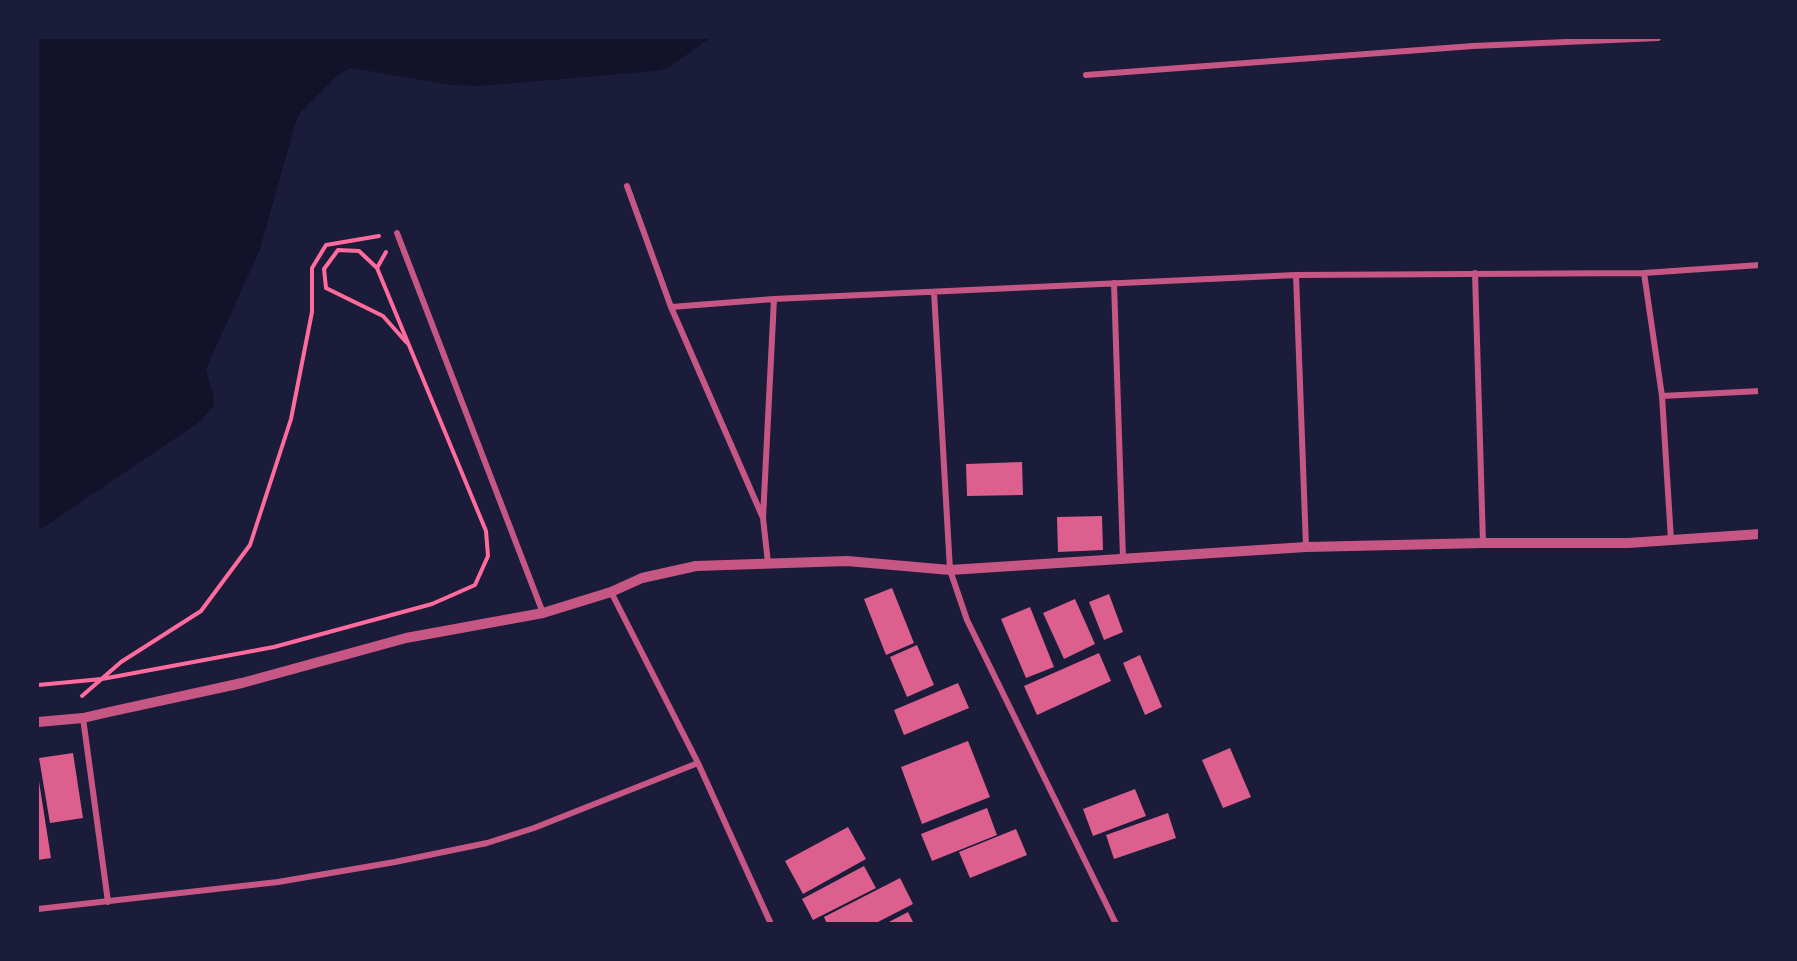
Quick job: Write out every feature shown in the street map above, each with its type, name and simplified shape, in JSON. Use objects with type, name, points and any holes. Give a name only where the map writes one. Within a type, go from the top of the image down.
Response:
[{"type":"street","points":[[1086,75],[1473,46],[1658,38]]},
{"type":"street","points":[[627,186],[671,308],[763,518]]},
{"type":"street","points":[[397,233],[543,613]]},
{"type":"street","points":[[671,308],[774,298],[1296,274],[1644,273],[1760,265]]},
{"type":"street","points":[[1475,273],[1483,543]]},
{"type":"street","points":[[1644,273],[1662,396],[1671,541]]},
{"type":"street","points":[[1296,274],[1306,547]]},
{"type":"street","points":[[1114,283],[1122,558]]},
{"type":"street","points":[[934,292],[950,570],[967,620],[1116,924]]},
{"type":"street","points":[[768,563],[763,518],[774,298]]},
{"type":"street","points":[[1662,396],[1760,391]]},
{"type":"street","points":[[38,722],[83,718],[242,683],[406,638],[543,613],[611,592],[642,578],[696,566],[847,561],[950,570],[1306,547],[1483,543],[1628,543],[1760,534]]},
{"type":"street","points":[[611,592],[698,763],[771,924]]},
{"type":"street","points":[[83,718],[108,902]]},
{"type":"street","points":[[38,909],[278,882],[395,862],[487,843],[534,828],[698,763]]},
{"type":"path","points":[[80,698],[121,662],[201,611],[250,545],[291,419],[312,312],[312,268],[326,244],[397,233]]},
{"type":"path","points":[[38,685],[102,679],[274,646],[432,604],[475,585],[488,556],[486,531],[377,268],[359,251],[338,250],[324,269],[326,288],[383,316],[407,344]]},
{"type":"shaded area","points":[[38,38],[710,38],[668,68],[655,71],[480,86],[452,85],[351,68],[340,73],[300,113],[296,121],[260,249],[206,369],[214,406],[198,423],[38,531]]},
{"type":"building","points":[[1022,462],[1023,495],[967,496],[966,464]]},
{"type":"building","points":[[1102,516],[1103,550],[1058,552],[1057,517]]},
{"type":"building","points":[[892,588],[914,643],[886,655],[864,599]]},
{"type":"building","points":[[1109,594],[1123,632],[1104,640],[1089,602]]},
{"type":"building","points":[[1075,599],[1095,644],[1064,659],[1043,613]]},
{"type":"building","points":[[1030,607],[1054,667],[1026,678],[1001,619]]},
{"type":"building","points":[[917,645],[934,685],[907,697],[890,657]]},
{"type":"building","points":[[1099,653],[1111,681],[1037,715],[1024,686]]},
{"type":"building","points":[[1140,655],[1162,707],[1145,715],[1123,663]]},
{"type":"building","points":[[958,683],[969,708],[904,735],[894,710]]},
{"type":"building","points":[[968,741],[990,797],[922,824],[901,767]]},
{"type":"building","points":[[1230,748],[1251,797],[1223,808],[1202,760]]},
{"type":"building","points":[[73,753],[83,818],[50,823],[39,758]]},
{"type":"building","points":[[38,775],[51,858],[38,860]]},
{"type":"building","points":[[1135,789],[1146,816],[1093,836],[1083,809]]},
{"type":"building","points":[[987,808],[997,835],[932,861],[921,834]]},
{"type":"building","points":[[1168,813],[1176,838],[1114,859],[1106,835]]},
{"type":"building","points":[[848,827],[866,859],[803,894],[785,861]]},
{"type":"building","points":[[1016,829],[1027,855],[970,878],[959,852]]},
{"type":"building","points":[[864,866],[876,888],[813,920],[802,899]]},
{"type":"building","points":[[900,878],[913,904],[874,924],[827,924],[824,917]]},
{"type":"building","points":[[908,912],[914,924],[885,924]]}]
